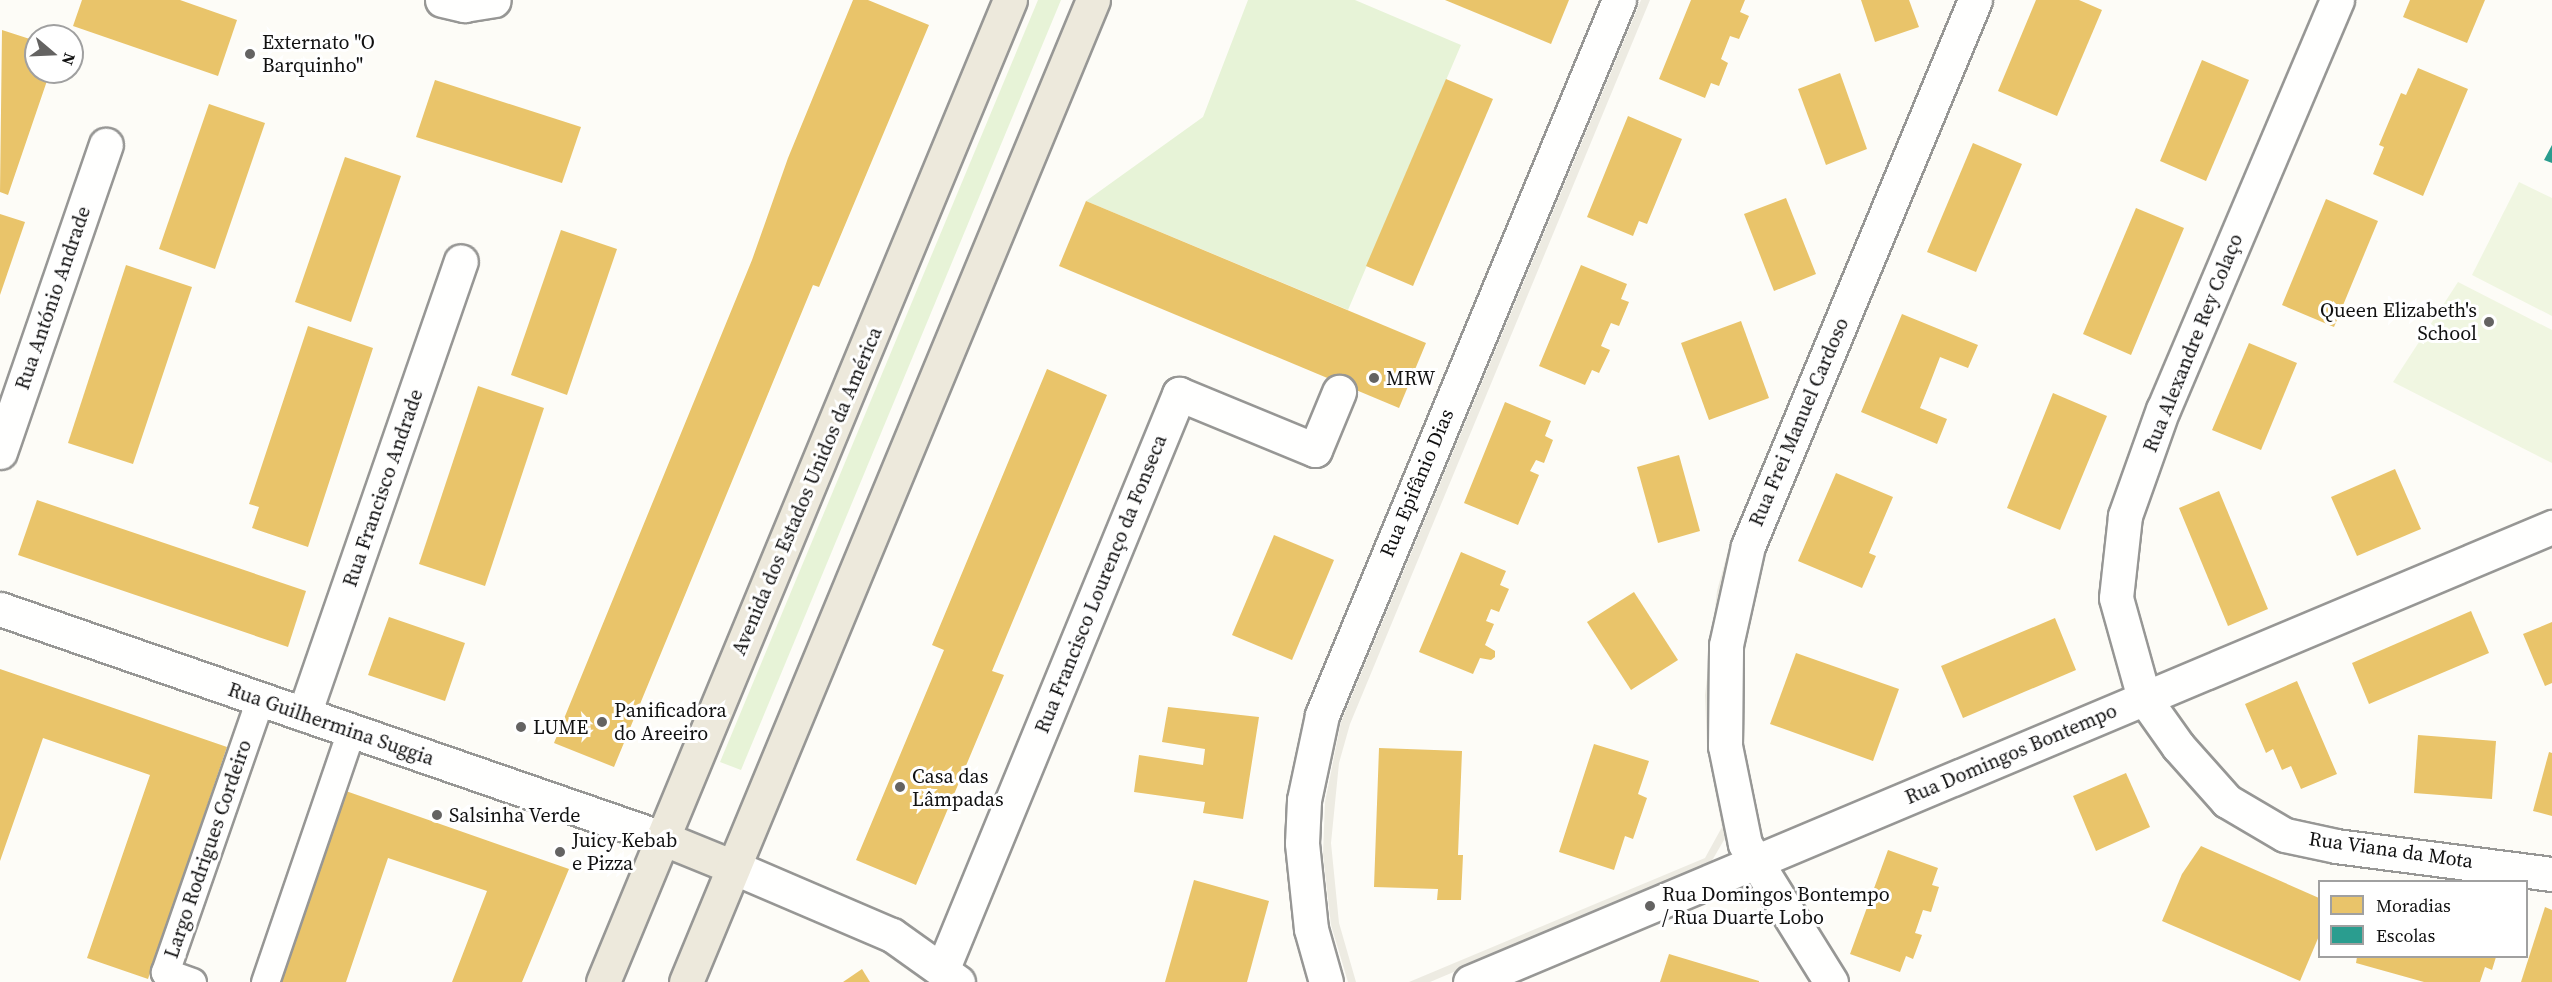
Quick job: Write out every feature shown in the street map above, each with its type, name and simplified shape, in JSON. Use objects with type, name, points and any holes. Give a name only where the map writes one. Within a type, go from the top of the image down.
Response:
[{"type":"main road","name":"Avenida dos Estados Unidos da América","points":[[603,982],[1010,0]]},
{"type":"main road","points":[[686,982],[1093,0]]},
{"type":"main road","points":[[662,838],[733,867]]},
{"type":"street","points":[[442,0],[464,5],[494,0]]},
{"type":"street","name":"Rua Epifânio Dias","points":[[1326,982],[1311,929],[1302,843],[1304,800],[1322,715],[1619,0]]},
{"type":"street","name":"Rua Frei Manuel Cardoso","points":[[1831,982],[1796,932],[1757,861],[1745,844],[1725,746],[1724,675],[1734,595],[1767,498],[1976,0]]},
{"type":"street","name":"Rua Alexandre Rey Colaço","points":[[2144,698],[2116,598],[2125,516],[2163,409],[2337,0]]},
{"type":"street","name":"Rua António Andrade","points":[[0,452],[106,145]]},
{"type":"street","name":"Rua Francisco Andrade","points":[[304,714],[461,261]]},
{"type":"street","name":"Rua Francisco Lourenço da Fonseca","points":[[733,867],[892,935],[951,975],[1179,394],[1315,450],[1339,392]]},
{"type":"street","name":"Rua Domingos Bontempo","points":[[1470,982],[2552,527]]},
{"type":"street","name":"Rua Guilhermina Suggia","points":[[0,609],[662,838]]},
{"type":"street","name":"Rua Viana da Mota","points":[[2144,698],[2178,746],[2227,801],[2285,835],[2336,846],[2552,874]]},
{"type":"street","name":"Largo Rodrigues Cordeiro","points":[[192,982],[165,972],[260,699]]},
{"type":"street","points":[[265,982],[351,731]]},
{"type":"green space","points":[[1038,0],[1061,0],[741,770],[720,762]]},
{"type":"green space","points":[[1248,0],[1355,0],[1461,45],[1348,310],[1086,201],[1203,117]]},
{"type":"green space","points":[[2519,182],[2552,198],[2552,316],[2472,275]]},
{"type":"green space","points":[[2458,282],[2552,330],[2552,463],[2393,382]]},
{"type":"shaded area","points":[[1641,0],[1650,0],[1350,724],[1339,763],[1331,843],[1339,923],[1356,982],[1348,982],[1331,925],[1323,854],[1325,802],[1341,722]]},
{"type":"shaded area","points":[[1956,0],[1965,0],[1739,543],[1731,828],[1710,864],[1430,982],[1409,982],[1705,858],[1722,827],[1707,747],[1705,695],[1717,591],[1731,540]]},
{"type":"building: Moradias","points":[[82,0],[180,0],[237,20],[218,76],[84,30],[84,24],[74,24]]},
{"type":"building: Moradias","points":[[853,0],[868,0],[929,25],[819,287],[813,285],[614,767],[554,743],[752,260],[788,158]]},
{"type":"building: Moradias","points":[[1445,0],[1569,0],[1551,44]]},
{"type":"building: Moradias","points":[[1691,0],[1745,0],[1740,12],[1749,16],[1739,39],[1730,36],[1721,59],[1728,63],[1719,86],[1711,83],[1705,98],[1659,79]]},
{"type":"building: Moradias","points":[[1861,0],[1909,0],[1919,27],[1875,42]]},
{"type":"building: Moradias","points":[[2036,0],[2079,0],[2102,10],[2057,116],[1998,91]]},
{"type":"building: Moradias","points":[[2410,0],[2485,0],[2467,43],[2403,17]]},
{"type":"building: Moradias","points":[[2,30],[24,37],[24,84],[46,84],[8,195],[0,192]]},
{"type":"building: Moradias","points":[[2202,60],[2249,80],[2206,181],[2160,161]]},
{"type":"building: Moradias","points":[[2418,68],[2468,89],[2423,196],[2373,174],[2384,147],[2379,145],[2401,93],[2406,95]]},
{"type":"building: Moradias","points":[[1840,73],[1867,149],[1826,165],[1798,89]]},
{"type":"building: Moradias","points":[[1446,79],[1493,99],[1413,286],[1366,266]]},
{"type":"building: Moradias","points":[[435,80],[581,127],[562,183],[416,137]]},
{"type":"building: Moradias","points":[[209,104],[265,123],[215,269],[159,249]]},
{"type":"building: Moradias","points":[[1628,116],[1682,139],[1647,224],[1639,221],[1633,236],[1587,217]]},
{"type":"building: Moradias","points":[[1973,143],[2022,164],[1976,272],[1927,252]]},
{"type":"building: Moradias","points":[[345,157],[401,176],[351,322],[295,302]]},
{"type":"building: Moradias","points":[[1786,198],[1816,274],[1774,291],[1744,214]]},
{"type":"building: Moradias","points":[[2326,199],[2378,221],[2334,327],[2282,305]]},
{"type":"building: Moradias","points":[[1086,201],[1426,343],[1399,408],[1059,266]]},
{"type":"building: Moradias","points":[[2136,208],[2184,228],[2131,355],[2083,334]]},
{"type":"building: Moradias","points":[[0,214],[25,222],[0,295]]},
{"type":"building: Moradias","points":[[561,230],[617,249],[567,395],[511,375]]},
{"type":"building: Moradias","points":[[126,265],[192,287],[133,464],[68,443]]},
{"type":"building: Moradias","points":[[1581,265],[1627,284],[1621,299],[1629,302],[1619,326],[1611,323],[1606,334],[1601,346],[1610,350],[1599,373],[1592,370],[1585,385],[1539,366]]},
{"type":"building: Moradias","points":[[1902,314],[1978,345],[1968,368],[1940,357],[1920,408],[1947,419],[1937,444],[1861,412]]},
{"type":"building: Moradias","points":[[1741,321],[1769,398],[1709,420],[1681,343]]},
{"type":"building: Moradias","points":[[308,326],[373,348],[308,547],[252,528],[259,507],[249,504]]},
{"type":"building: Moradias","points":[[2249,343],[2297,363],[2261,450],[2212,430]]},
{"type":"building: Moradias","points":[[1047,369],[1107,395],[992,671],[1004,675],[916,885],[856,860],[944,650],[932,645]]},
{"type":"building: Moradias","points":[[478,386],[544,408],[485,586],[419,564]]},
{"type":"building: Moradias","points":[[2053,393],[2107,416],[2060,530],[2007,508]]},
{"type":"building: Moradias","points":[[1505,402],[1551,421],[1545,436],[1553,440],[1544,463],[1536,460],[1530,471],[1539,475],[1518,525],[1464,503]]},
{"type":"building: Moradias","points":[[1679,455],[1700,531],[1658,543],[1637,467]]},
{"type":"building: Moradias","points":[[2395,469],[2421,529],[2357,556],[2331,497]]},
{"type":"building: Moradias","points":[[1836,473],[1893,497],[1869,553],[1876,556],[1862,588],[1798,561]]},
{"type":"building: Moradias","points":[[2219,491],[2268,609],[2228,626],[2179,508]]},
{"type":"building: Moradias","points":[[37,500],[306,591],[288,647],[18,555]]},
{"type":"building: Moradias","points":[[1274,535],[1334,560],[1292,660],[1232,635]]},
{"type":"building: Moradias","points":[[1461,552],[1506,571],[1500,585],[1509,589],[1499,612],[1491,609],[1486,621],[1494,624],[1485,645],[1495,651],[1495,657],[1491,660],[1480,658],[1473,674],[1419,652]]},
{"type":"building: Moradias","points":[[1634,592],[1678,660],[1631,690],[1587,622]]},
{"type":"building: Moradias","points":[[2471,611],[2489,653],[2369,704],[2352,663]]},
{"type":"building: Moradias","points":[[389,617],[465,643],[445,701],[368,675]]},
{"type":"building: Moradias","points":[[2055,618],[2076,670],[1963,718],[1941,666]]},
{"type":"building: Moradias","points":[[2552,622],[2552,683],[2545,686],[2523,634]]},
{"type":"building: Moradias","points":[[1796,653],[1899,689],[1873,761],[1770,724]]},
{"type":"building: Moradias","points":[[0,669],[227,747],[148,979],[87,958],[150,775],[43,738],[0,861]]},
{"type":"building: Moradias","points":[[2297,681],[2337,774],[2301,789],[2291,766],[2282,770],[2273,749],[2266,753],[2245,704]]},
{"type":"building: Moradias","points":[[1168,707],[1259,717],[1243,819],[1203,813],[1205,802],[1134,792],[1139,755],[1203,765],[1205,749],[1162,742]]},
{"type":"building: Moradias","points":[[2418,735],[2496,741],[2492,799],[2414,793]]},
{"type":"building: Moradias","points":[[1594,744],[1649,761],[1638,794],[1647,798],[1633,839],[1625,836],[1614,870],[1559,852]]},
{"type":"building: Moradias","points":[[1379,748],[1462,751],[1458,855],[1463,855],[1461,900],[1437,900],[1438,889],[1374,887]]},
{"type":"building: Moradias","points":[[2549,752],[2552,753],[2552,816],[2533,811]]},
{"type":"building: Moradias","points":[[2126,773],[2150,827],[2096,851],[2073,796]]},
{"type":"building: Moradias","points":[[343,790],[569,869],[522,982],[452,982],[487,891],[388,858],[346,982],[278,982]]},
{"type":"building: Moradias","points":[[2201,846],[2318,898],[2318,938],[2300,981],[2162,921],[2182,874]]},
{"type":"building: Moradias","points":[[1888,850],[1938,868],[1932,885],[1939,887],[1931,912],[1923,910],[1915,933],[1922,935],[1913,959],[1906,956],[1900,972],[1850,954]]},
{"type":"building: Moradias","points":[[1194,880],[1269,901],[1247,982],[1165,982]]},
{"type":"building: Moradias","points":[[2545,907],[2552,910],[2552,982],[2521,982]]},
{"type":"building: Moradias","points":[[1669,954],[1759,981],[1759,982],[1660,982]]},
{"type":"building: Moradias","points":[[2357,958],[2496,958],[2492,970],[2485,967],[2480,982],[2424,982],[2356,963]]},
{"type":"building: Moradias","points":[[862,969],[870,982],[843,982]]},
{"type":"building: Escolas","points":[[2552,145],[2552,163],[2544,160]]},
{"type":"place","name":"Externato \"O Barquinho\"","points":[[250,54]]},
{"type":"place","name":"Queen Elizabeth's School","points":[[2489,322]]},
{"type":"place","name":"MRW","points":[[1374,378]]},
{"type":"place","name":"Panificadora do Areeiro","points":[[602,722]]},
{"type":"place","name":"LUME","points":[[521,727]]},
{"type":"place","name":"Casa das Lâmpadas","points":[[900,787]]},
{"type":"place","name":"Salsinha Verde","points":[[437,815]]},
{"type":"place","name":"Juicy Kebab e Pizza","points":[[560,852]]},
{"type":"place","name":"Rua Domingos Bontempo / Rua Duarte Lobo","points":[[1650,906]]}]
